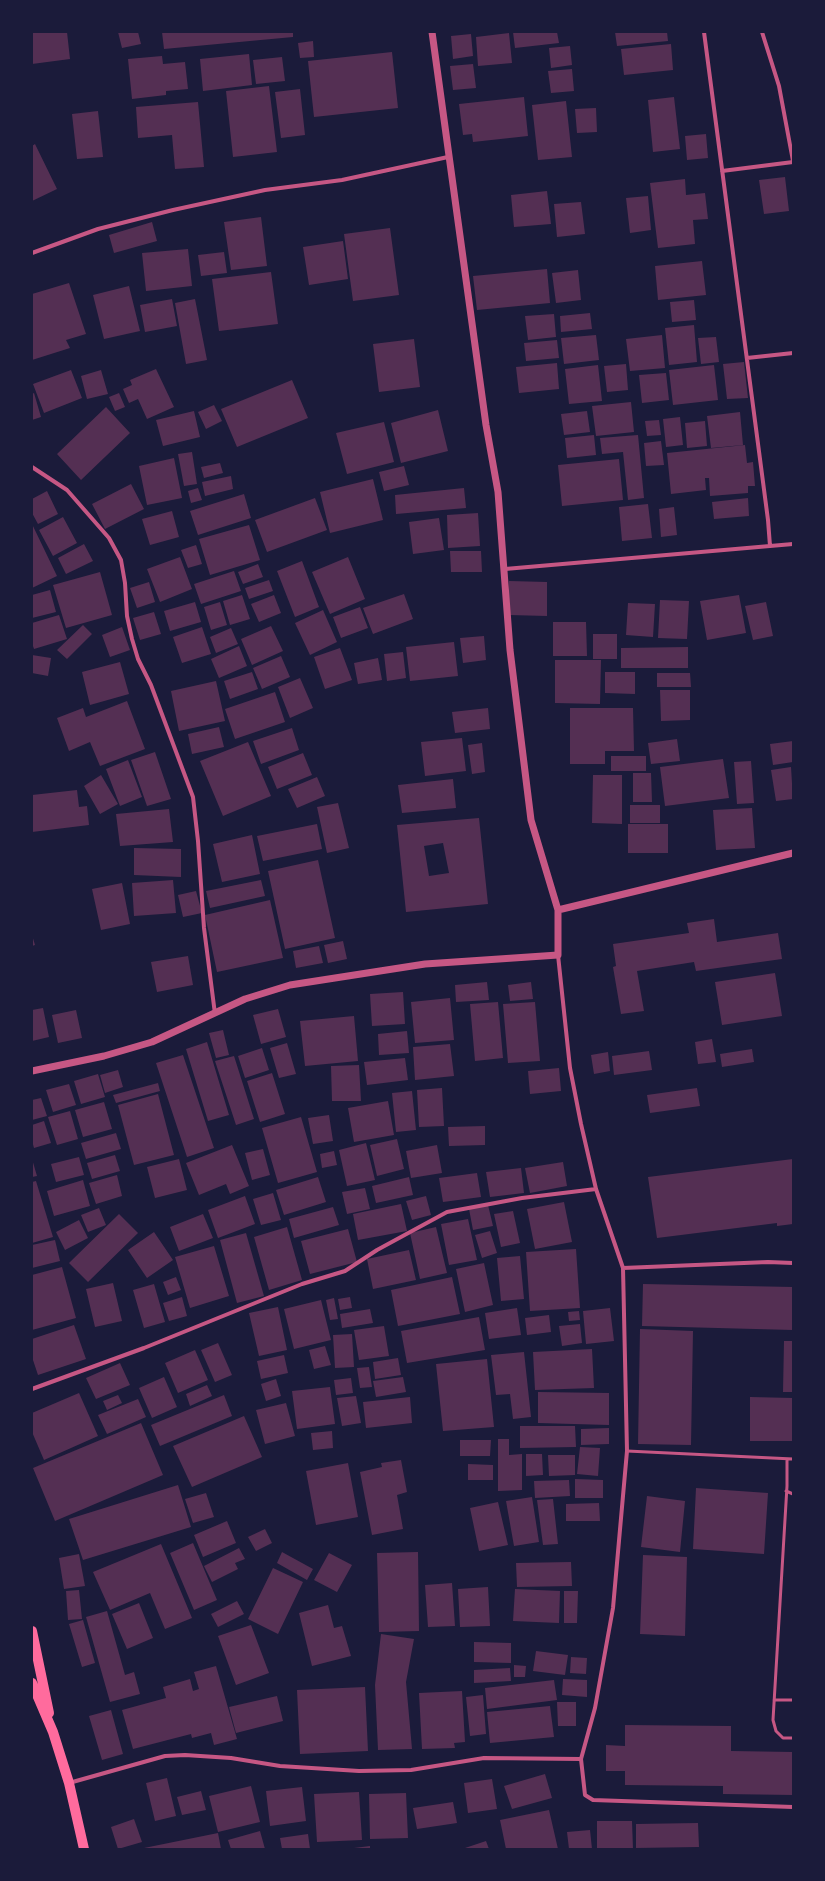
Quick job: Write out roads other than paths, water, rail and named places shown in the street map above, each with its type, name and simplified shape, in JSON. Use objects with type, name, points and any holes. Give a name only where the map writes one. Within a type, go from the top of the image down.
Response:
[{"type":"main road","points":[[32,1632],[53,1732]]},
{"type":"main road","points":[[32,1684],[53,1732],[70,1782],[84,1849]]},
{"type":"street","points":[[432,32],[486,425],[498,492],[510,650],[531,820],[558,910],[558,955],[570,1068],[596,1189],[623,1268],[627,1451],[613,1608],[595,1708],[581,1759],[585,1795],[593,1800],[793,1806]]},
{"type":"street","points":[[704,32],[768,520],[770,546]]},
{"type":"street","points":[[722,171],[793,162],[779,86],[762,32]]},
{"type":"street","points":[[32,253],[98,230],[173,210],[265,190],[342,180],[448,157]]},
{"type":"street","points":[[747,358],[793,353]]},
{"type":"street","points":[[32,467],[67,490],[109,538],[121,560],[125,584],[127,616],[138,659],[151,685],[193,797],[198,841],[204,928],[215,1014]]},
{"type":"street","points":[[505,569],[793,544]]},
{"type":"street","points":[[558,910],[793,853]]},
{"type":"street","points":[[32,1071],[104,1056],[152,1042],[245,999],[290,985],[352,974],[425,964],[558,955]]},
{"type":"street","points":[[32,1389],[144,1348],[302,1284],[345,1271],[377,1250],[447,1212],[522,1198],[596,1189]]},
{"type":"street","points":[[623,1268],[768,1262],[793,1263]]},
{"type":"street","points":[[70,1782],[165,1756],[185,1755],[231,1758],[280,1766],[360,1771],[411,1770],[484,1758],[581,1759]]},
{"type":"lane","points":[[627,1451],[793,1459]]},
{"type":"lane","points":[[787,1459],[773,1720],[776,1732],[782,1738],[793,1738]]},
{"type":"lane","points":[[786,1491],[793,1494]]},
{"type":"lane","points":[[774,1700],[793,1700]]}]
